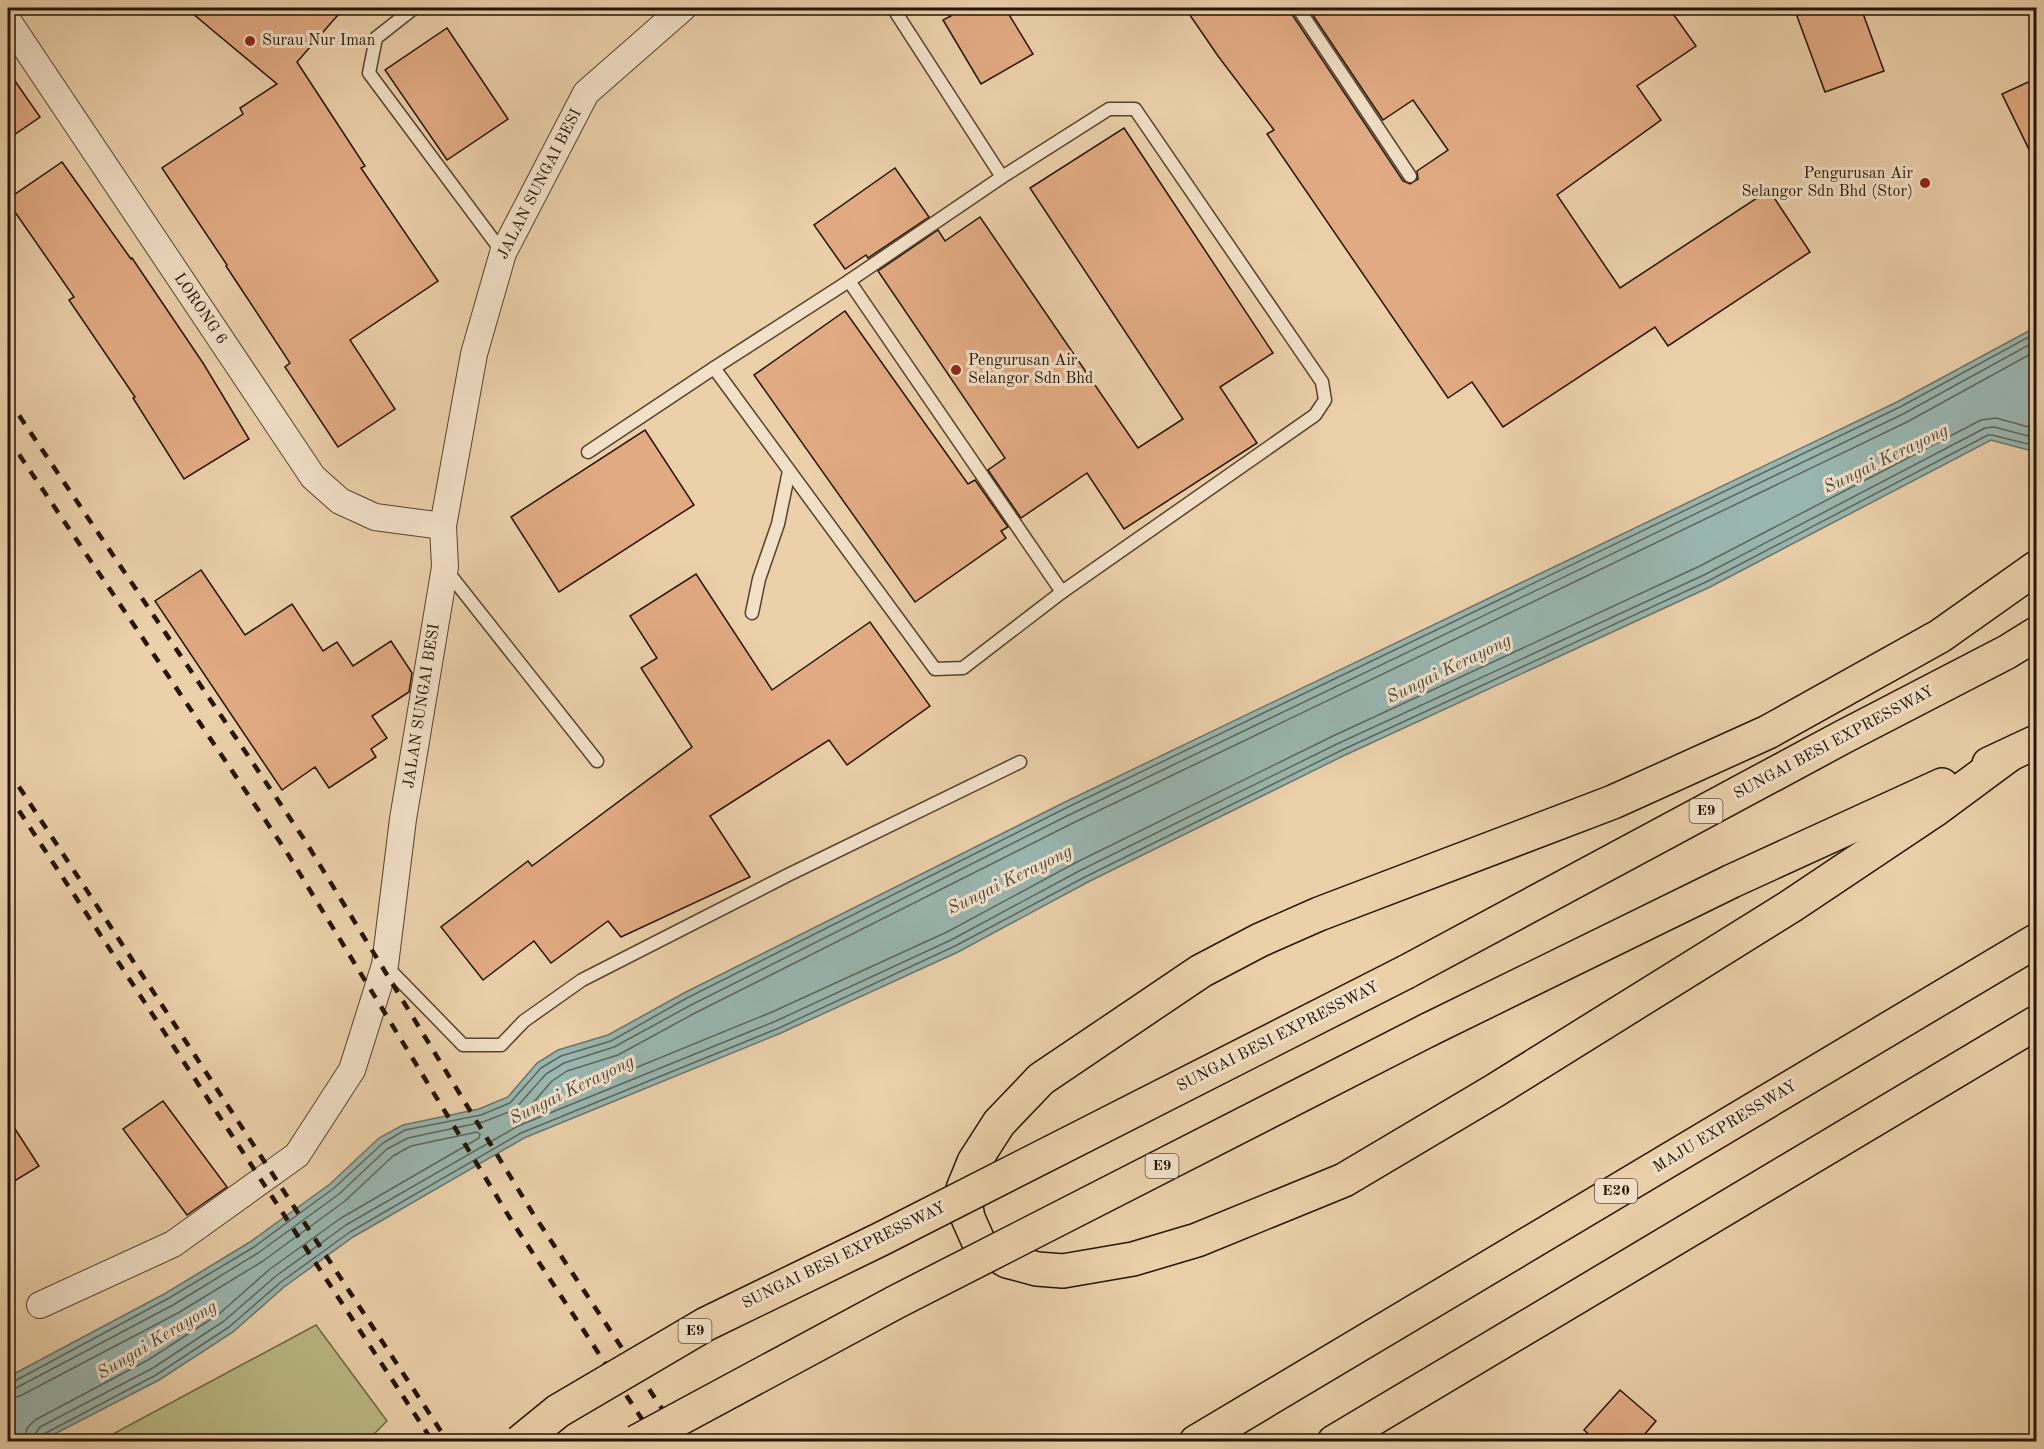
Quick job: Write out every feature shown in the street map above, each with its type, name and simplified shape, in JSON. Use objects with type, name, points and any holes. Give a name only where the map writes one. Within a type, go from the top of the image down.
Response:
[{"type":"highway","points":[[2023,748],[1791,906],[1494,1091],[1344,1180],[1197,1240],[1133,1259],[1062,1270],[1037,1269],[1007,1261],[980,1245],[968,1218],[963,1189],[974,1162],[999,1123],[1041,1079],[1201,971],[1260,940],[1319,914],[1613,802],[1768,732],[1940,636],[2037,568]]},
{"type":"highway","name":"SUNGAI BESI EXPRESSWAY","points":[[520,1442],[558,1410],[706,1324],[881,1239],[1406,972],[2037,634]]},
{"type":"highway","name":"E9","points":[[636,1442],[896,1302],[1428,1030],[1732,881],[2023,748]]},
{"type":"highway","name":"MAJU EXPRESSWAY","points":[[1196,1442],[2037,942]]},
{"type":"highway","points":[[1334,1442],[2037,1023]]},
{"type":"street","name":"JALAN SUNGAI BESI","points":[[40,1305],[173,1244],[297,1155],[352,1071],[385,965],[403,819],[444,567],[443,526],[474,354],[503,253],[586,93],[683,8]]},
{"type":"street","name":"LORONG 6","points":[[8,21],[313,477],[340,501],[375,517],[443,526]]},
{"type":"lane","points":[[414,8],[376,38],[369,73],[503,253]]},
{"type":"lane","points":[[893,8],[1002,177]]},
{"type":"lane","points":[[1298,8],[1410,176]]},
{"type":"lane","points":[[588,452],[714,368],[849,281],[1002,177],[1109,109],[1136,109],[1322,382],[1325,400],[1315,415],[1062,592],[963,668],[935,669],[714,368]]},
{"type":"lane","points":[[849,281],[1062,592]]},
{"type":"lane","points":[[752,613],[759,579],[778,524],[789,471]]},
{"type":"lane","points":[[444,567],[597,761]]},
{"type":"lane","points":[[385,965],[463,1045],[501,1045],[524,1021],[582,980],[788,875],[1020,762]]},
{"type":"shaded area","points":[[316,1325],[387,1421],[367,1441],[100,1441]]},
{"type":"water","name":"Sungai Kerayong","points":[[2036,327],[2036,452],[1991,440],[1710,587],[1343,756],[1088,882],[958,952],[781,1033],[524,1138],[353,1237],[284,1287],[233,1332],[159,1380],[41,1441],[8,1441],[8,1377],[166,1293],[250,1242],[330,1184],[379,1138],[403,1125],[479,1109],[508,1097],[537,1063],[558,1050],[608,1035],[684,993],[1063,803],[1897,402]]},
{"type":"building","points":[[186,8],[344,8],[297,62],[365,166],[361,168],[438,281],[350,340],[395,409],[338,447],[285,367],[290,363],[162,168],[243,114],[240,108],[277,84]]},
{"type":"building","points":[[946,8],[1005,8],[1033,54],[981,84],[943,20],[951,16]]},
{"type":"building","points":[[1185,8],[1290,8],[1291,13],[1403,181],[1410,184],[1418,179],[1417,171],[1448,150],[1413,100],[1383,120],[1308,8],[1669,8],[1696,46],[1637,86],[1661,120],[1557,195],[1620,288],[1769,190],[1810,252],[1668,346],[1655,327],[1503,427],[1472,382],[1448,398],[1267,134],[1274,130]]},
{"type":"building","points":[[1794,8],[1861,8],[1884,71],[1825,92]]},
{"type":"building","points":[[447,28],[508,119],[447,160],[385,70]]},
{"type":"building","points":[[8,71],[40,117],[8,139]]},
{"type":"building","points":[[2037,78],[2037,166],[2002,94]]},
{"type":"building","points":[[1124,128],[1273,353],[1220,387],[1257,443],[1124,529],[1087,473],[1021,518],[988,470],[1005,458],[878,271],[938,230],[945,241],[980,217],[1138,448],[1183,419],[1030,188]]},
{"type":"building","points":[[62,162],[132,258],[203,363],[249,439],[184,479],[133,398],[135,397],[69,300],[74,297],[8,202],[8,199]]},
{"type":"building","points":[[895,168],[929,217],[868,258],[866,255],[845,269],[814,225]]},
{"type":"building","points":[[845,311],[968,484],[975,480],[1008,527],[1001,531],[1006,538],[915,602],[754,375]]},
{"type":"building","points":[[645,430],[694,505],[559,592],[511,517]]},
{"type":"building","points":[[201,570],[245,635],[292,604],[323,651],[337,642],[353,666],[391,641],[412,673],[409,692],[372,716],[387,738],[371,749],[376,757],[329,788],[315,767],[282,790],[155,601]]},
{"type":"building","points":[[696,574],[772,690],[870,622],[930,706],[847,765],[829,740],[710,816],[750,877],[621,937],[608,921],[551,963],[534,941],[483,980],[441,927],[528,861],[532,866],[692,747],[641,668],[657,658],[630,616]]},
{"type":"building","points":[[163,1101],[227,1187],[187,1215],[123,1129]]},
{"type":"building","points":[[8,1118],[39,1166],[8,1185]]},
{"type":"building","points":[[1620,1390],[1656,1421],[1638,1442],[1597,1442],[1584,1430]]},
{"type":"railway","points":[[8,399],[304,839],[532,1212],[684,1442]]},
{"type":"railway","points":[[8,438],[286,851],[513,1223],[657,1442]]},
{"type":"railway","points":[[8,770],[448,1442]]},
{"type":"railway","points":[[8,794],[433,1442]]},
{"type":"place","name":"Surau Nur Iman","points":[[250,41]]},
{"type":"place","name":"Pengurusan Air Selangor Sdn Bhd (Stor)","points":[[1925,183]]},
{"type":"place","name":"Pengurusan Air Selangor Sdn Bhd","points":[[956,370]]}]
